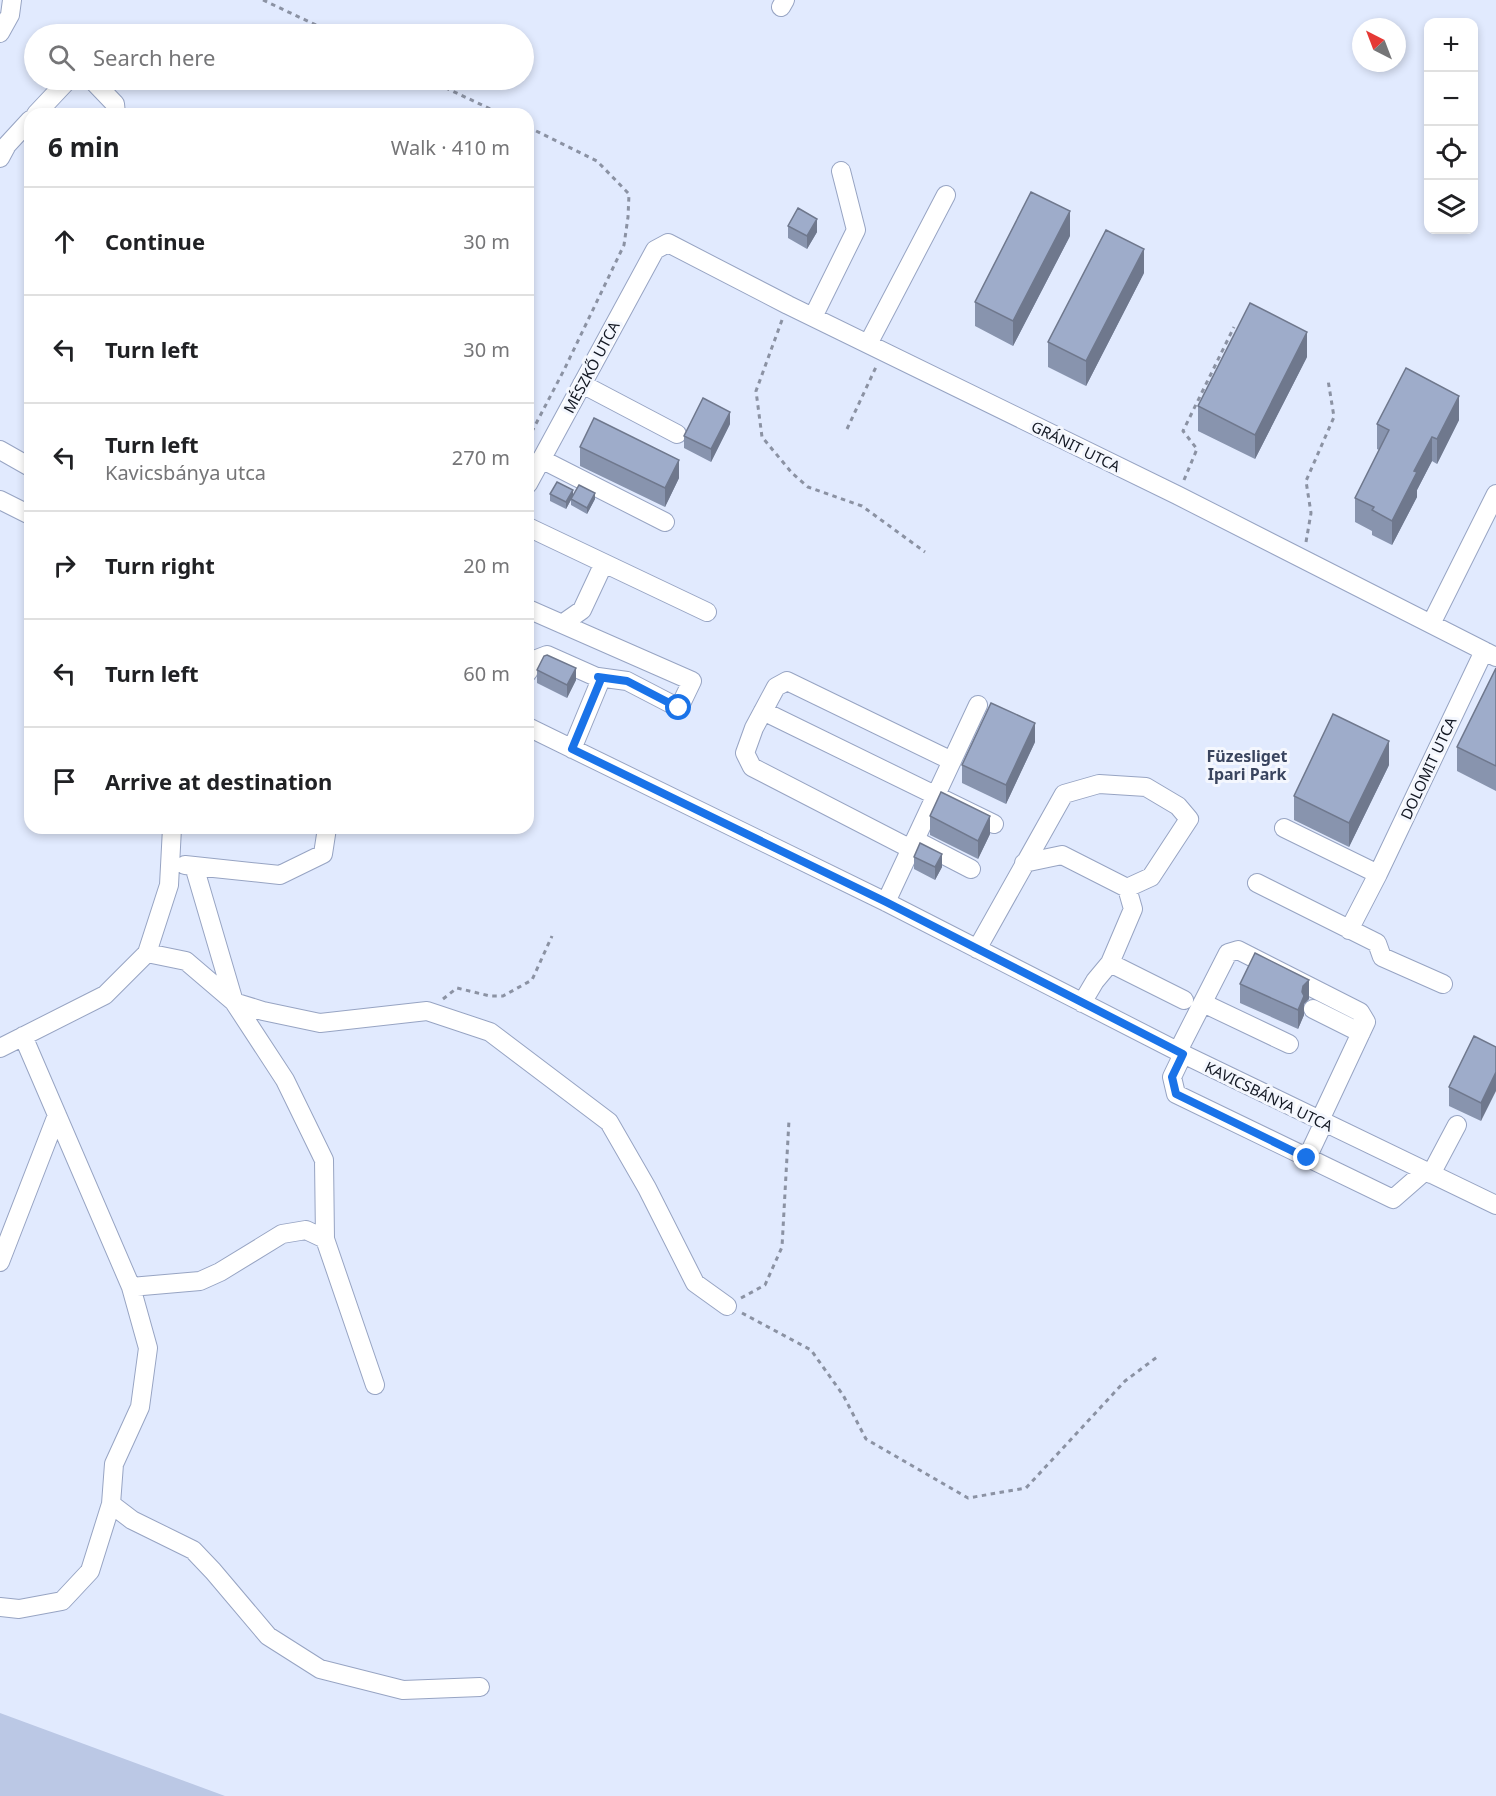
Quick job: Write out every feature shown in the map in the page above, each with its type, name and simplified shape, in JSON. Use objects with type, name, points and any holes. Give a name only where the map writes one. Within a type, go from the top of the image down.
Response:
[{"type":"street","points":[[0,33],[10,15],[12,0]]},
{"type":"street","points":[[42,108],[59,90]]},
{"type":"street","points":[[102,90],[115,104],[115,108]]},
{"type":"street","points":[[0,158],[7,145],[24,127]]},
{"type":"street","points":[[813,317],[856,230],[841,171]]},
{"type":"street","points":[[876,348],[946,195]]},
{"type":"street","name":"GRÁNIT UTCA","points":[[655,250],[668,243],[788,305],[1177,495],[1490,654]]},
{"type":"street","name":"MÉSZKŐ UTCA","points":[[534,472],[655,250]]},
{"type":"street","points":[[582,384],[677,434]]},
{"type":"street","points":[[0,450],[24,464]]},
{"type":"street","points":[[541,459],[665,522]]},
{"type":"street","points":[[1431,624],[1496,494]]},
{"type":"street","points":[[0,500],[24,512]]},
{"type":"street","points":[[534,530],[707,612]]},
{"type":"street","points":[[562,624],[582,610],[604,563]]},
{"type":"street","points":[[534,612],[692,681],[679,708],[627,681],[598,677],[547,655],[534,660]]},
{"type":"street","name":"DOLOMIT UTCA","points":[[1349,930],[1490,654]]},
{"type":"street","points":[[572,749],[601,679],[598,677]]},
{"type":"street","points":[[952,761],[787,681],[776,687],[754,728],[744,753],[752,766],[913,844],[971,869]]},
{"type":"street","points":[[886,902],[978,705]]},
{"type":"street","points":[[763,711],[994,824]]},
{"type":"street","name":"KAVICSBÁNYA UTCA","points":[[534,730],[886,902],[1181,1053],[1496,1204]]},
{"type":"street","points":[[977,949],[1064,794],[1099,784],[1146,787],[1178,806],[1189,819],[1151,877],[1127,888]]},
{"type":"street","points":[[1284,828],[1375,879]]},
{"type":"street","points":[[0,1048],[105,995],[147,953],[169,885],[172,834]]},
{"type":"street","points":[[170,864],[280,875],[323,854],[326,834]]},
{"type":"street","points":[[1024,863],[1062,855],[1127,888],[1132,909],[1110,963],[1095,981],[1082,1003]]},
{"type":"street","points":[[194,866],[234,1002]]},
{"type":"street","points":[[1257,884],[1377,943],[1382,957],[1443,984]]},
{"type":"street","points":[[1307,1158],[1366,1022],[1359,1012],[1238,950],[1228,953],[1203,1003],[1172,1077],[1176,1094],[1307,1158],[1393,1199],[1428,1172],[1456,1125]]},
{"type":"street","points":[[147,953],[186,961],[234,1002],[285,1080],[324,1160],[325,1239],[375,1385]]},
{"type":"street","points":[[1110,963],[1184,1000]]},
{"type":"street","points":[[234,1002],[263,1011],[320,1023],[427,1011],[490,1032],[609,1122],[647,1188],[695,1282],[727,1306]]},
{"type":"street","points":[[1203,1003],[1289,1044]]},
{"type":"street","points":[[1313,1009],[1361,1033]]},
{"type":"street","points":[[0,1607],[19,1610],[62,1601],[90,1571],[111,1504],[114,1464],[140,1407],[148,1348],[131,1287],[23,1036]]},
{"type":"street","points":[[0,1262],[57,1115]]},
{"type":"street","points":[[131,1287],[200,1281],[220,1272],[282,1234],[306,1230],[325,1239]]},
{"type":"street","points":[[111,1504],[132,1520],[193,1550],[213,1570],[268,1636],[320,1669],[403,1690],[480,1686]]},
{"type":"path","points":[[263,0],[314,24]]},
{"type":"path","points":[[450,90],[488,108]]},
{"type":"path","points":[[534,130],[597,161],[629,194],[624,244],[534,428]]},
{"type":"path","points":[[788,305],[756,391],[762,437],[792,473],[808,487],[862,506],[925,552]]},
{"type":"path","points":[[1177,495],[1197,449],[1183,431],[1234,327]]},
{"type":"path","points":[[847,429],[876,348]]},
{"type":"path","points":[[1304,559],[1311,513],[1306,481],[1334,417],[1328,380]]},
{"type":"path","points":[[427,1011],[457,988],[490,996],[503,996],[532,980],[552,936]]},
{"type":"path","points":[[727,1306],[765,1285],[782,1247],[789,1120]]},
{"type":"path","points":[[727,1306],[811,1350],[843,1395],[866,1439],[968,1498],[1026,1488],[1125,1382],[1157,1357]]},
{"type":"shaded area","points":[[0,1713],[225,1796],[0,1796]]},
{"type":"building","points":[[1031,192],[1070,211],[1013,321],[975,302]]},
{"type":"building","points":[[798,208],[817,219],[807,236],[788,226]]},
{"type":"building","points":[[1106,230],[1144,249],[1086,361],[1048,342]]},
{"type":"building","points":[[1250,303],[1307,332],[1255,435],[1198,406]]},
{"type":"building","points":[[1406,368],[1459,396],[1437,439],[1432,437],[1392,521],[1372,510],[1374,507],[1355,498],[1389,430],[1377,424]]},
{"type":"building","points":[[703,398],[730,412],[711,449],[684,436]]},
{"type":"building","points":[[594,418],[679,460],[665,488],[580,447]]},
{"type":"building","points":[[557,482],[573,490],[566,502],[550,494]]},
{"type":"building","points":[[579,485],[595,493],[587,508],[571,499]]},
{"type":"building","points":[[547,655],[576,668],[567,685],[537,670],[544,656]]},
{"type":"building","points":[[1496,668],[1496,766],[1457,747]]},
{"type":"building","points":[[991,703],[1035,723],[1006,785],[962,765]]},
{"type":"building","points":[[1333,714],[1389,741],[1349,823],[1294,796]]},
{"type":"building","points":[[941,792],[990,816],[978,841],[930,816]]},
{"type":"building","points":[[920,843],[942,854],[935,867],[914,857]]},
{"type":"building","points":[[1255,953],[1309,980],[1303,986],[1304,996],[1298,1010],[1240,984]]},
{"type":"building","points":[[1474,1036],[1496,1047],[1496,1072],[1481,1103],[1449,1087]]},
{"type":"district","name":"Füzesliget Ipari Park","points":[[1247,765]]},
{"type":"route","points":[[679,708],[627,681],[598,677],[601,679],[572,749],[886,902],[1183,1054],[1172,1077],[1176,1094],[1307,1158]]}]
